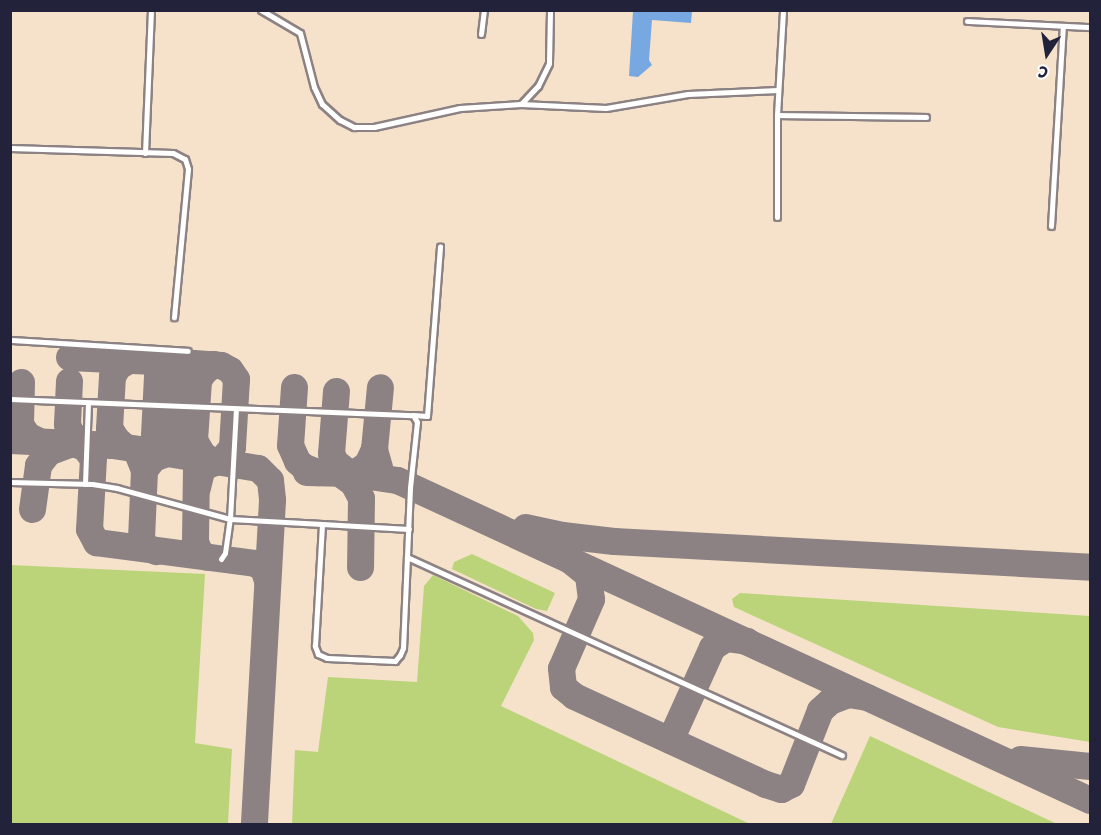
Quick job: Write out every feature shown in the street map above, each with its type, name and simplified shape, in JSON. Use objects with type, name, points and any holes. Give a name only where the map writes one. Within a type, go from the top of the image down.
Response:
[{"type":"lane","points":[[146,153],[151,10]]},
{"type":"lane","points":[[261,10],[300,33],[314,87],[322,104],[340,120],[354,128],[374,127],[460,108],[521,104],[606,108],[688,94],[778,90]]},
{"type":"lane","points":[[481,34],[484,10]]},
{"type":"lane","points":[[521,104],[538,86],[549,63],[550,10]]},
{"type":"lane","points":[[777,218],[777,115],[783,10]]},
{"type":"lane","points":[[967,21],[1090,27]]},
{"type":"lane","points":[[1051,226],[1063,26]]},
{"type":"lane","points":[[777,115],[926,117]]},
{"type":"lane","points":[[10,148],[173,153],[185,159],[188,169],[174,317]]},
{"type":"lane","points":[[10,399],[88,404],[427,416],[440,246]]},
{"type":"lane","points":[[10,340],[188,351]]},
{"type":"lane","points":[[85,484],[88,404]]},
{"type":"lane","points":[[221,558],[225,553],[231,519],[237,409]]},
{"type":"lane","points":[[322,524],[315,646],[318,654],[327,658],[394,661],[400,655],[417,422],[413,415]]},
{"type":"lane","points":[[10,482],[85,484],[117,488],[231,519],[409,529]]},
{"type":"lane","points":[[407,558],[842,755]]},
{"type":"green space","points":[[472,554],[555,593],[547,611],[536,609],[452,569],[454,562]]},
{"type":"green space","points":[[11,565],[205,574],[195,743],[232,749],[228,824],[11,824]]},
{"type":"green space","points":[[433,575],[518,616],[533,633],[534,640],[501,706],[750,824],[292,824],[295,750],[318,752],[328,677],[417,682],[424,586]]},
{"type":"green space","points":[[740,593],[1090,616],[1090,742],[998,727],[734,607],[732,599]]},
{"type":"green space","points":[[870,736],[1057,824],[831,824]]},
{"type":"water","points":[[633,11],[692,11],[691,23],[652,20],[649,60],[652,65],[638,77],[629,76]]},
{"type":"taxiway","points":[[69,357],[175,362]]},
{"type":"taxiway","points":[[124,446],[109,428],[112,376],[118,366],[129,360]]},
{"type":"taxiway","points":[[144,470],[153,458],[167,453],[154,435],[157,375],[163,366],[175,362],[186,364],[194,371]]},
{"type":"taxiway","points":[[180,362],[221,365],[230,370],[236,379],[232,447],[222,459],[202,467],[197,487]]},
{"type":"taxiway","points":[[213,364],[198,380],[194,440],[202,454],[213,462]]},
{"type":"taxiway","points":[[178,380],[174,443],[182,452],[194,457]]},
{"type":"taxiway","points":[[69,381],[67,424],[70,432],[83,444]]},
{"type":"taxiway","points":[[21,382],[20,424],[27,435],[39,441]]},
{"type":"taxiway","points":[[294,387],[290,445],[297,461],[304,467],[318,472]]},
{"type":"taxiway","points":[[379,467],[374,449],[380,387]]},
{"type":"taxiway","points":[[336,391],[331,453],[335,462],[349,473],[357,471],[367,464],[374,449]]},
{"type":"taxiway","points":[[10,440],[112,445],[167,453],[258,468],[270,480],[272,500],[254,824]]},
{"type":"taxiway","points":[[32,509],[38,465],[48,452],[71,443]]},
{"type":"taxiway","points":[[72,443],[84,447],[93,458],[89,529],[96,542],[255,563],[263,568],[267,580]]},
{"type":"taxiway","points":[[138,455],[144,470],[141,540],[146,547],[156,551]]},
{"type":"taxiway","points":[[196,468],[195,541],[199,552],[207,557]]},
{"type":"taxiway","points":[[306,472],[349,473],[397,480],[1090,800]]},
{"type":"taxiway","points":[[338,472],[353,483],[361,498],[360,567]]},
{"type":"taxiway","points":[[525,527],[562,535],[614,541],[1090,567]]},
{"type":"taxiway","points":[[571,561],[588,575],[591,599],[561,668],[563,687],[574,696],[765,784],[781,789],[791,784],[820,710],[830,701],[848,694],[867,697]]},
{"type":"taxiway","points":[[670,740],[712,647],[726,638],[747,641]]},
{"type":"taxiway","points":[[1020,759],[1090,766]]}]
